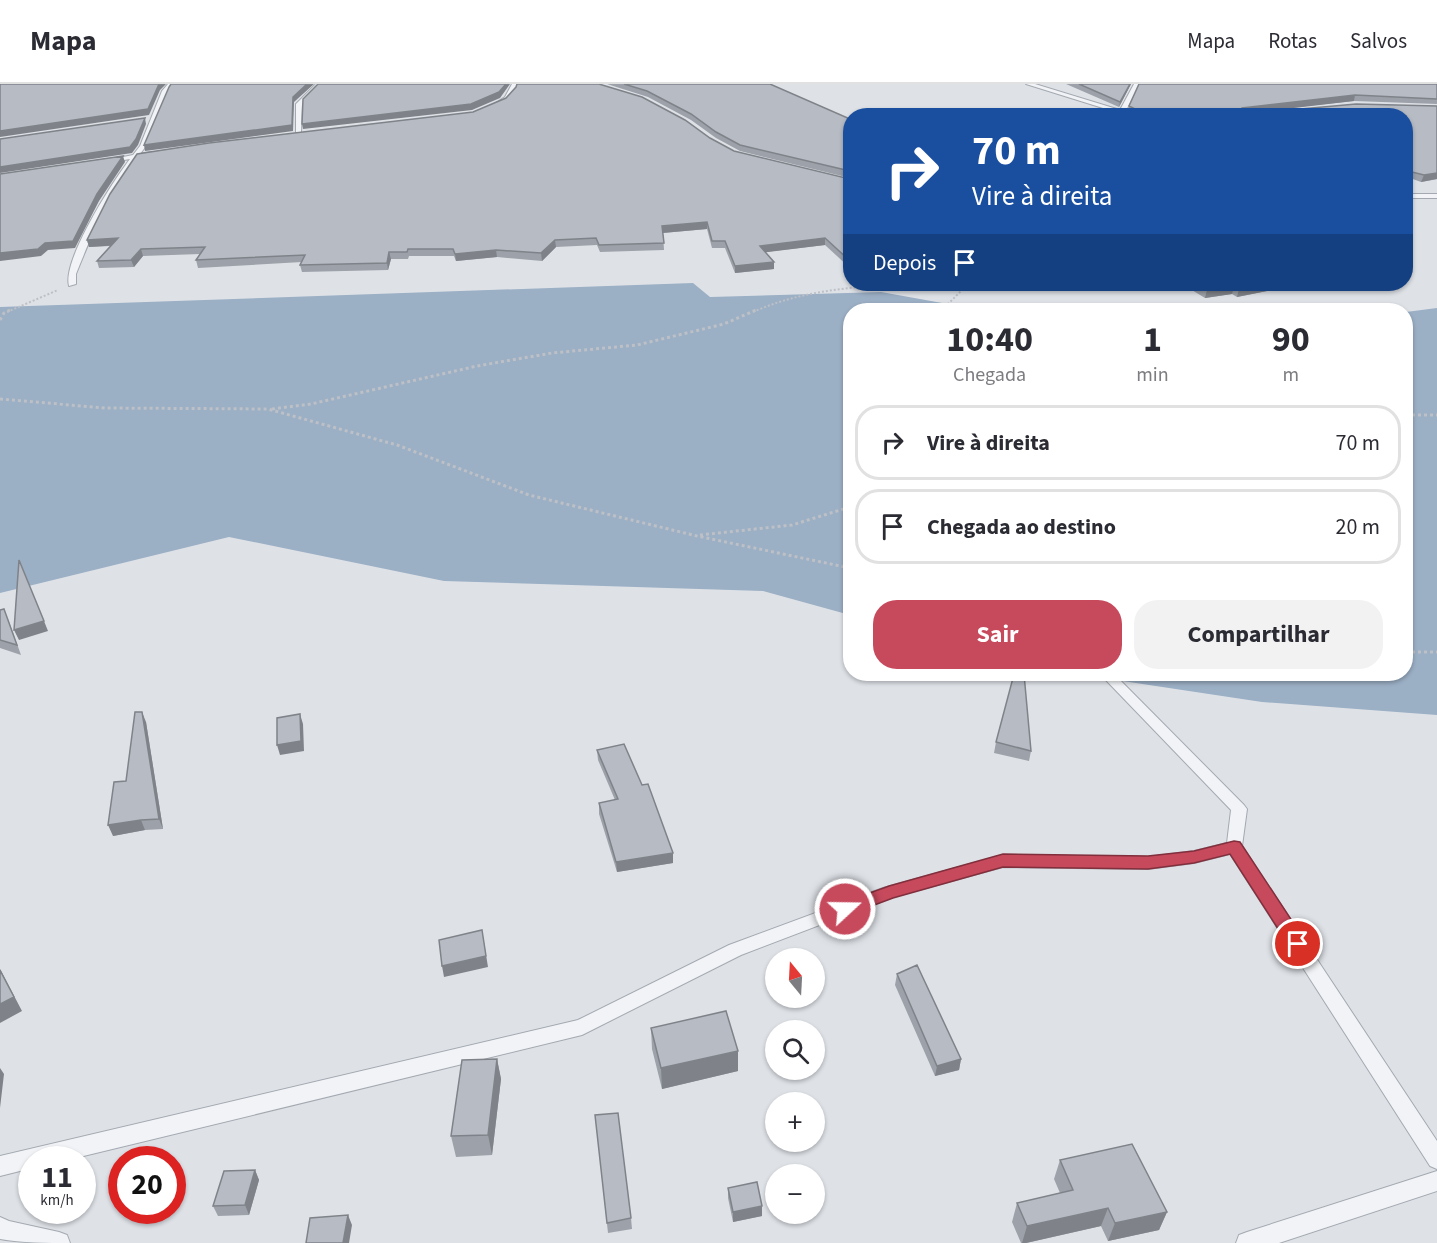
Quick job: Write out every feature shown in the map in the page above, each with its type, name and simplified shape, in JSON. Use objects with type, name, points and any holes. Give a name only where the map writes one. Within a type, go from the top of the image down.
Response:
[{"type":"lane","points":[[72,284],[72,274],[97,214],[143,146],[165,91],[171,84]]},
{"type":"lane","points":[[298,133],[299,104],[319,84]]},
{"type":"lane","points":[[482,111],[500,105],[515,84]]},
{"type":"lane","points":[[1029,84],[1103,108]]},
{"type":"lane","points":[[1124,108],[1137,84]]},
{"type":"lane","points":[[143,121],[153,119]]},
{"type":"lane","points":[[287,135],[309,132]]},
{"type":"lane","points":[[101,162],[156,153]]},
{"type":"lane","points":[[1413,196],[1437,196]]},
{"type":"lane","points":[[1114,681],[1239,809],[1234,847],[1437,1159]]},
{"type":"lane","points":[[0,1166],[582,1027],[735,950],[889,892],[1003,861],[1148,862],[1194,857],[1234,847]]},
{"type":"lane","points":[[1247,1243],[1437,1181]]},
{"type":"lane","points":[[0,1227],[3,1230],[59,1243]]},
{"type":"path","points":[[0,320],[4,313],[72,284]]},
{"type":"path","points":[[0,399],[105,408],[268,409],[311,404],[477,366],[552,353],[637,345],[723,324],[778,301],[843,287]]},
{"type":"path","points":[[949,303],[961,291]]},
{"type":"path","points":[[268,409],[397,445],[529,495],[697,536],[843,567]]},
{"type":"path","points":[[1413,415],[1437,415]]},
{"type":"path","points":[[697,536],[792,525],[843,509]]},
{"type":"path","points":[[1413,652],[1437,652]]},
{"type":"water","points":[[693,283],[710,297],[881,292],[942,303],[843,303],[843,613],[763,591],[444,581],[229,537],[0,593],[0,307]]},
{"type":"water","points":[[1437,308],[1437,715],[1262,702],[1122,681],[1413,681],[1413,311]]},
{"type":"building","points":[[0,84],[159,84],[148,109],[0,131]]},
{"type":"building","points":[[171,84],[307,84],[293,97],[292,125],[144,145]]},
{"type":"building","points":[[318,84],[506,84],[499,92],[471,104],[302,124],[303,99]]},
{"type":"building","points":[[517,84],[599,84],[642,97],[685,120],[710,138],[734,151],[843,177],[843,255],[825,238],[760,246],[774,262],[735,266],[725,241],[712,241],[707,222],[662,226],[664,243],[599,245],[596,238],[555,240],[541,253],[496,250],[455,254],[453,249],[408,249],[407,252],[389,252],[387,263],[300,265],[305,255],[196,260],[205,247],[141,249],[131,260],[97,261],[118,238],[87,240],[110,194],[137,154],[209,143],[473,112],[506,98]]},
{"type":"building","points":[[624,84],[770,84],[843,116],[843,169],[740,145],[716,132],[691,114],[647,91]]},
{"type":"building","points":[[1079,84],[1130,84],[1120,102]]},
{"type":"building","points":[[1139,84],[1437,84],[1437,99],[1355,95],[1242,108],[1133,108],[1129,106]]},
{"type":"building","points":[[1356,104],[1437,106],[1437,173],[1424,175],[1413,172],[1413,108],[1312,108]]},
{"type":"building","points":[[145,118],[130,147],[0,167],[0,139]]},
{"type":"building","points":[[123,156],[97,194],[73,241],[45,243],[38,249],[0,253],[0,174]]},
{"type":"building","points":[[19,560],[44,621],[14,630]]},
{"type":"building","points":[[4,609],[17,645],[0,640],[0,610]]},
{"type":"building","points":[[1012,681],[1025,681],[1031,751],[996,742]]},
{"type":"building","points":[[135,712],[142,712],[159,819],[108,825],[114,782],[126,781]]},
{"type":"building","points":[[300,714],[301,741],[277,745],[277,718]]},
{"type":"building","points":[[624,744],[642,785],[648,784],[673,853],[616,862],[599,803],[618,799],[597,750]]},
{"type":"building","points":[[482,930],[486,956],[442,966],[439,940]]},
{"type":"building","points":[[917,965],[961,1059],[937,1066],[897,974]]},
{"type":"building","points":[[0,970],[14,997],[0,1004]]},
{"type":"building","points":[[726,1011],[738,1051],[661,1068],[651,1028]]},
{"type":"building","points":[[497,1059],[488,1135],[451,1136],[462,1060]]},
{"type":"building","points":[[618,1113],[631,1218],[607,1223],[595,1115]]},
{"type":"building","points":[[1132,1144],[1167,1212],[1115,1223],[1108,1208],[1027,1226],[1017,1203],[1073,1190],[1060,1160]]},
{"type":"building","points":[[255,1170],[245,1205],[213,1206],[224,1171]]},
{"type":"building","points":[[757,1182],[762,1206],[733,1212],[728,1188]]},
{"type":"building","points":[[348,1215],[343,1243],[306,1243],[310,1218]]},
{"type":"route","points":[[845,909],[889,892],[1003,861],[1148,862],[1194,857],[1234,847],[1298,944]]}]
